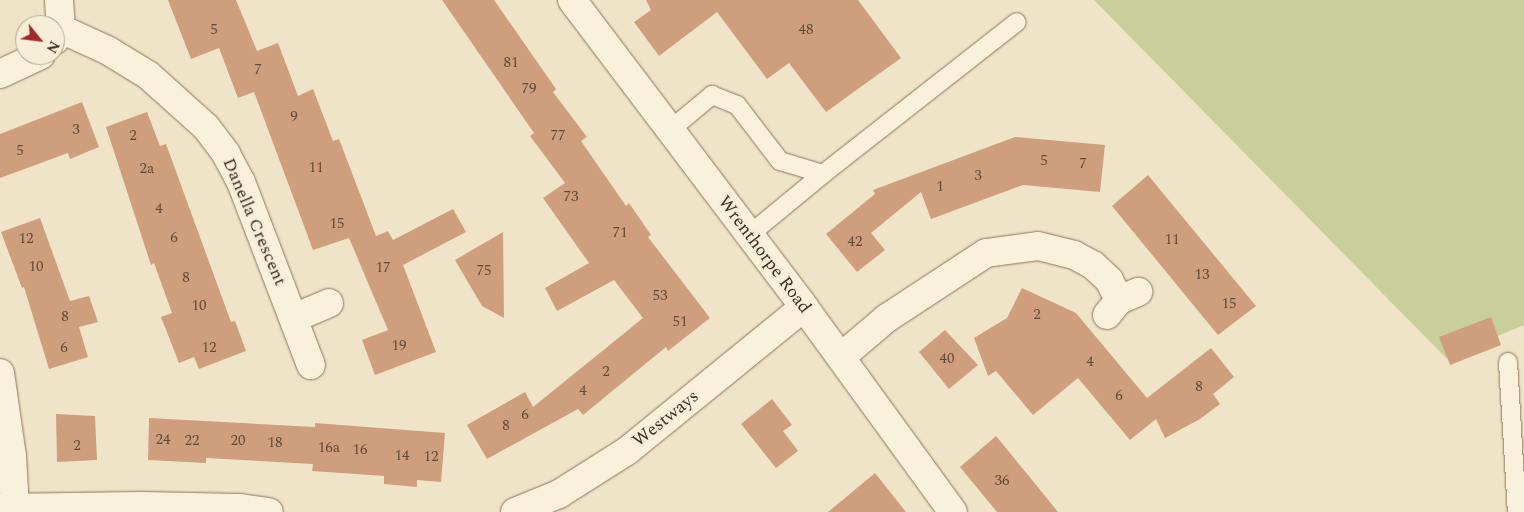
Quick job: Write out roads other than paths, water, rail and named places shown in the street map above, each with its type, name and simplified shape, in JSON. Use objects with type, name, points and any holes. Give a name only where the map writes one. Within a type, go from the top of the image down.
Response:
[{"type":"street","points":[[59,0],[59,15]]},
{"type":"street","name":"Wrenthorpe Road","points":[[572,0],[804,307],[953,512]]},
{"type":"street","name":"Danella Crescent","points":[[65,37],[107,50],[148,75],[206,126],[226,154],[240,182],[311,366]]},
{"type":"street","points":[[0,74],[19,65]]},
{"type":"street","points":[[841,357],[887,318],[986,253],[1038,246],[1074,255],[1093,265],[1109,280],[1121,302]]},
{"type":"street","points":[[294,318],[329,303]]},
{"type":"street","name":"Westways","points":[[515,512],[559,494],[626,451],[804,307]]},
{"type":"street","points":[[0,374],[12,456],[7,508],[142,506],[240,508],[269,512]]},
{"type":"lane","points":[[749,234],[1017,22]]},
{"type":"lane","points":[[670,130],[712,95],[737,105],[780,161],[823,174]]},
{"type":"lane","points":[[1508,362],[1517,512]]}]
